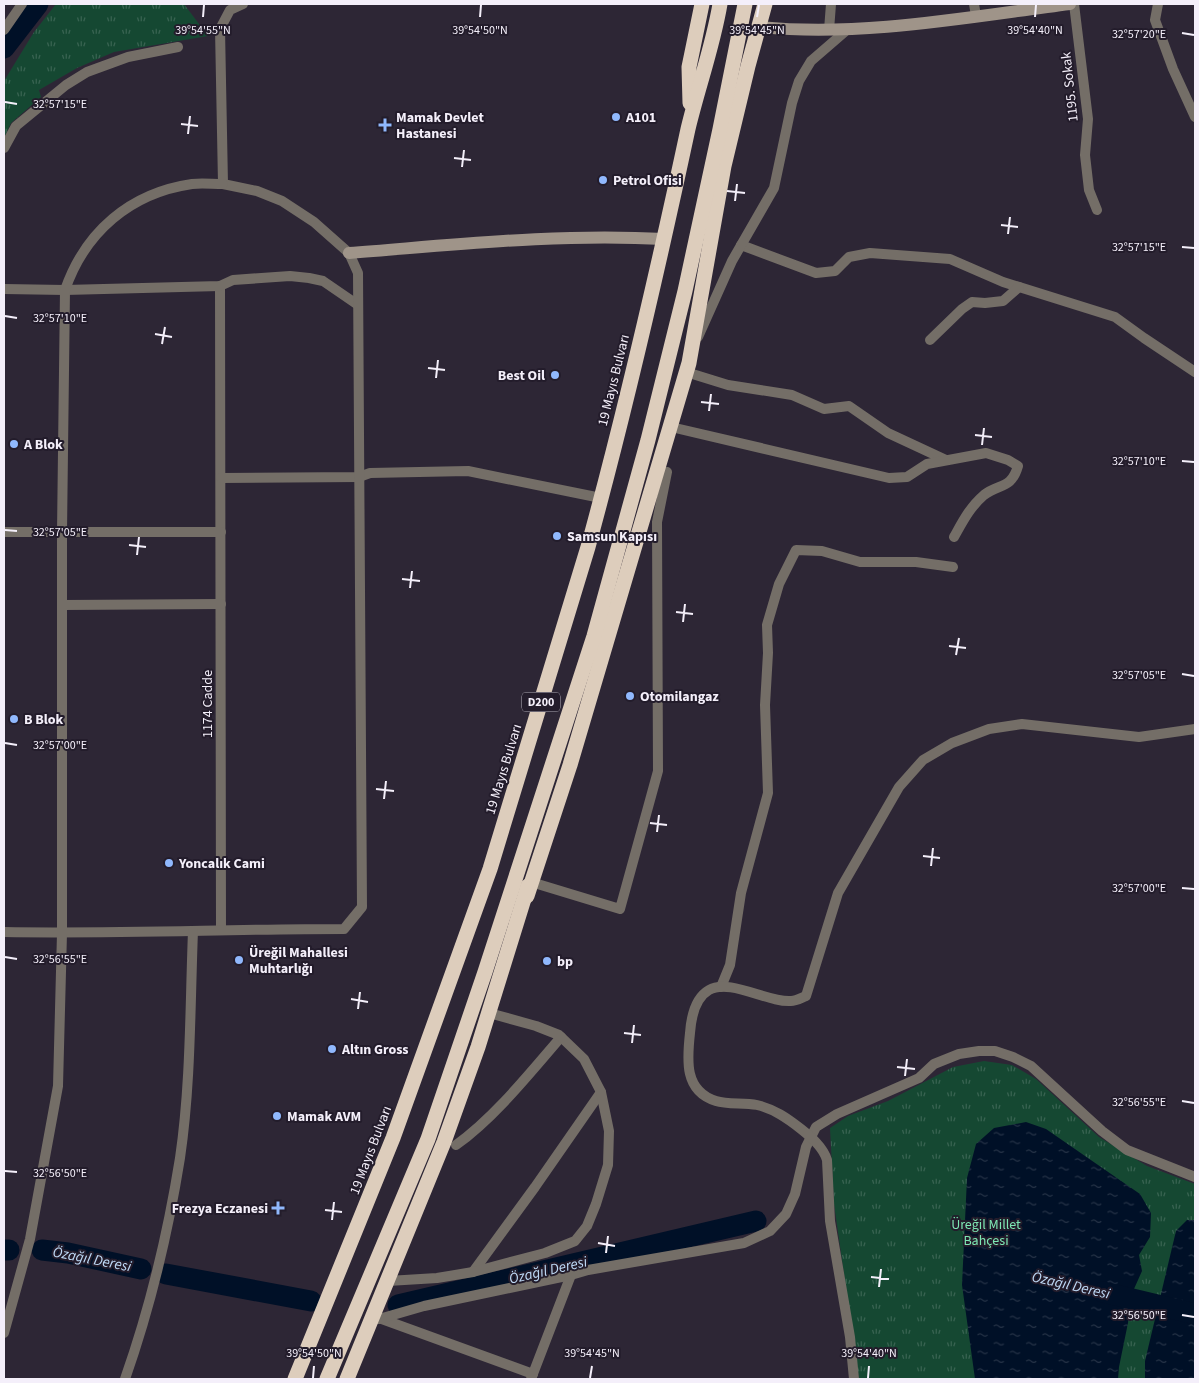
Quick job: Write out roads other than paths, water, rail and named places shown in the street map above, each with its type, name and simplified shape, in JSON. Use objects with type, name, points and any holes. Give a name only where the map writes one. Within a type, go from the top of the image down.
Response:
[{"type":"highway","points":[[690,123],[689,67],[702,4]]},
{"type":"highway","name":"19 Mayıs Bulvarı","points":[[296,1379],[393,1138],[490,869],[601,498],[720,4]]},
{"type":"highway","name":"D200","points":[[327,1379],[428,1139],[485,972],[594,636],[648,440],[687,282],[745,4]]},
{"type":"highway","points":[[348,1377],[376,1318],[388,1281],[438,1158],[489,1013],[570,765],[686,372],[724,166],[765,4]]},
{"type":"highway","points":[[529,889],[550,772]]},
{"type":"highway","points":[[342,1344],[348,1377]]},
{"type":"street","points":[[4,30],[22,4]]},
{"type":"street","points":[[222,184],[220,30],[230,10],[243,4]]},
{"type":"street","points":[[829,30],[831,4]]},
{"type":"street","points":[[760,27],[788,30],[848,29],[900,25],[975,10],[1072,4]]},
{"type":"street","name":"1195. Sokak","points":[[1072,4],[1088,119],[1085,155],[1089,190],[1097,210]]},
{"type":"street","points":[[1158,4],[1155,20],[1173,69],[1195,116]]},
{"type":"street","points":[[690,354],[732,261],[774,188],[792,103],[799,81],[811,61],[848,29]]},
{"type":"street","points":[[4,148],[16,126],[66,85],[87,72],[128,57],[178,47]]},
{"type":"street","points":[[4,932],[62,933],[221,929],[344,929],[362,907],[358,273],[349,253],[314,222],[282,201],[257,191],[222,184],[193,184],[162,190],[133,204],[105,224],[85,248],[71,271],[64,290],[62,933],[58,1086],[30,1239],[4,1333]]},
{"type":"street","points":[[349,253],[519,240],[623,237],[664,239]]},
{"type":"street","points":[[741,245],[816,273],[836,271],[849,257],[870,253],[950,259],[1003,282],[1115,317],[1195,372]]},
{"type":"street","points":[[4,289],[64,290],[220,286],[233,280],[290,276],[323,281],[358,304]]},
{"type":"street","name":"1174 Cadde","points":[[220,286],[221,929]]},
{"type":"street","points":[[930,340],[962,309],[972,302],[1003,301],[1019,287]]},
{"type":"street","points":[[686,372],[728,385],[792,396],[824,409],[849,406],[888,433],[946,460]]},
{"type":"street","points":[[671,427],[889,478],[907,477],[927,464],[986,453],[1008,460],[1018,466],[1016,475],[1006,485],[985,494],[969,510],[954,537]]},
{"type":"street","points":[[221,478],[359,477],[370,473],[468,471],[601,498]]},
{"type":"street","points":[[529,889],[620,908],[658,770],[657,522],[667,472]]},
{"type":"street","points":[[4,532],[221,532]]},
{"type":"street","points":[[721,987],[730,965],[741,893],[768,793],[765,705],[768,653],[767,625],[779,584],[796,550],[822,551],[860,562],[916,562],[953,567]]},
{"type":"street","points":[[62,604],[220,604]]},
{"type":"street","points":[[854,1379],[850,1338],[830,1221],[827,1160],[824,1152],[811,1137],[776,1111],[757,1105],[716,1101],[704,1095],[692,1082],[686,1062],[691,1018],[702,996],[710,989],[726,987],[780,1000],[793,1001],[806,996],[838,894],[894,794],[924,760],[952,742],[989,729],[1022,724],[1139,737],[1195,729]]},
{"type":"street","points":[[125,1379],[137,1346],[161,1258],[180,1158],[188,1078],[193,931]]},
{"type":"street","points":[[388,1281],[437,1278],[473,1272],[544,1253],[575,1241],[587,1226],[608,1164],[609,1132],[601,1092],[584,1059],[562,1037],[536,1026],[489,1013]]},
{"type":"street","points":[[456,1145],[469,1136],[562,1037]]},
{"type":"street","points":[[376,1318],[588,1270],[744,1243],[770,1230],[786,1214],[795,1194],[806,1147],[816,1127],[837,1114],[919,1078],[934,1064],[959,1054],[979,1051],[995,1052],[1013,1057],[1031,1066],[1102,1131],[1128,1150],[1195,1177]]},
{"type":"street","points":[[473,1272],[601,1092]]},
{"type":"street","points":[[376,1318],[532,1377],[571,1275]]},
{"type":"water","points":[[1026,1122],[1046,1129],[1140,1194],[1151,1213],[1150,1237],[1139,1255],[1142,1271],[1130,1298],[1129,1318],[1118,1379],[975,1379],[962,1285],[967,1178],[976,1144],[994,1128]]},
{"type":"water","points":[[1187,1220],[1195,1220],[1195,1379],[1145,1379],[1145,1361],[1176,1231]]},
{"type":"waterway","points":[[4,48],[38,4]]},
{"type":"waterway","name":"Özağıl Deresi","points":[[398,1305],[756,1221]]},
{"type":"waterway","name":"Özağıl Deresi","points":[[4,1250],[9,1250]]},
{"type":"waterway","name":"Özağıl Deresi","points":[[42,1250],[68,1253],[141,1269]]},
{"type":"waterway","name":"Özağıl Deresi","points":[[166,1274],[311,1301]]},
{"type":"waterway","name":"Özağıl Deresi","points":[[1103,1292],[1195,1314]]},
{"type":"place","name":"A101","points":[[616,117]]},
{"type":"place","name":"Mamak Devlet Hastanesi","points":[[385,125]]},
{"type":"place","name":"Petrol Ofisi","points":[[603,180]]},
{"type":"place","name":"Best Oil","points":[[555,375]]},
{"type":"place","name":"A Blok","points":[[14,444]]},
{"type":"place","name":"Samsun Kapısı","points":[[557,536]]},
{"type":"place","name":"Otomilangaz","points":[[630,696]]},
{"type":"place","name":"B Blok","points":[[14,719]]},
{"type":"place","name":"Yoncalık Cami","points":[[169,863]]},
{"type":"place","name":"Üreğil Mahallesi Muhtarlığı","points":[[239,960]]},
{"type":"place","name":"bp","points":[[547,961]]},
{"type":"place","name":"Altın Gross","points":[[332,1049]]},
{"type":"place","name":"Mamak AVM","points":[[277,1116]]},
{"type":"place","name":"Frezya Eczanesi","points":[[278,1208]]},
{"type":"park label","name":"Üreğil Millet Bahçesi","points":[[986,1232]]}]
